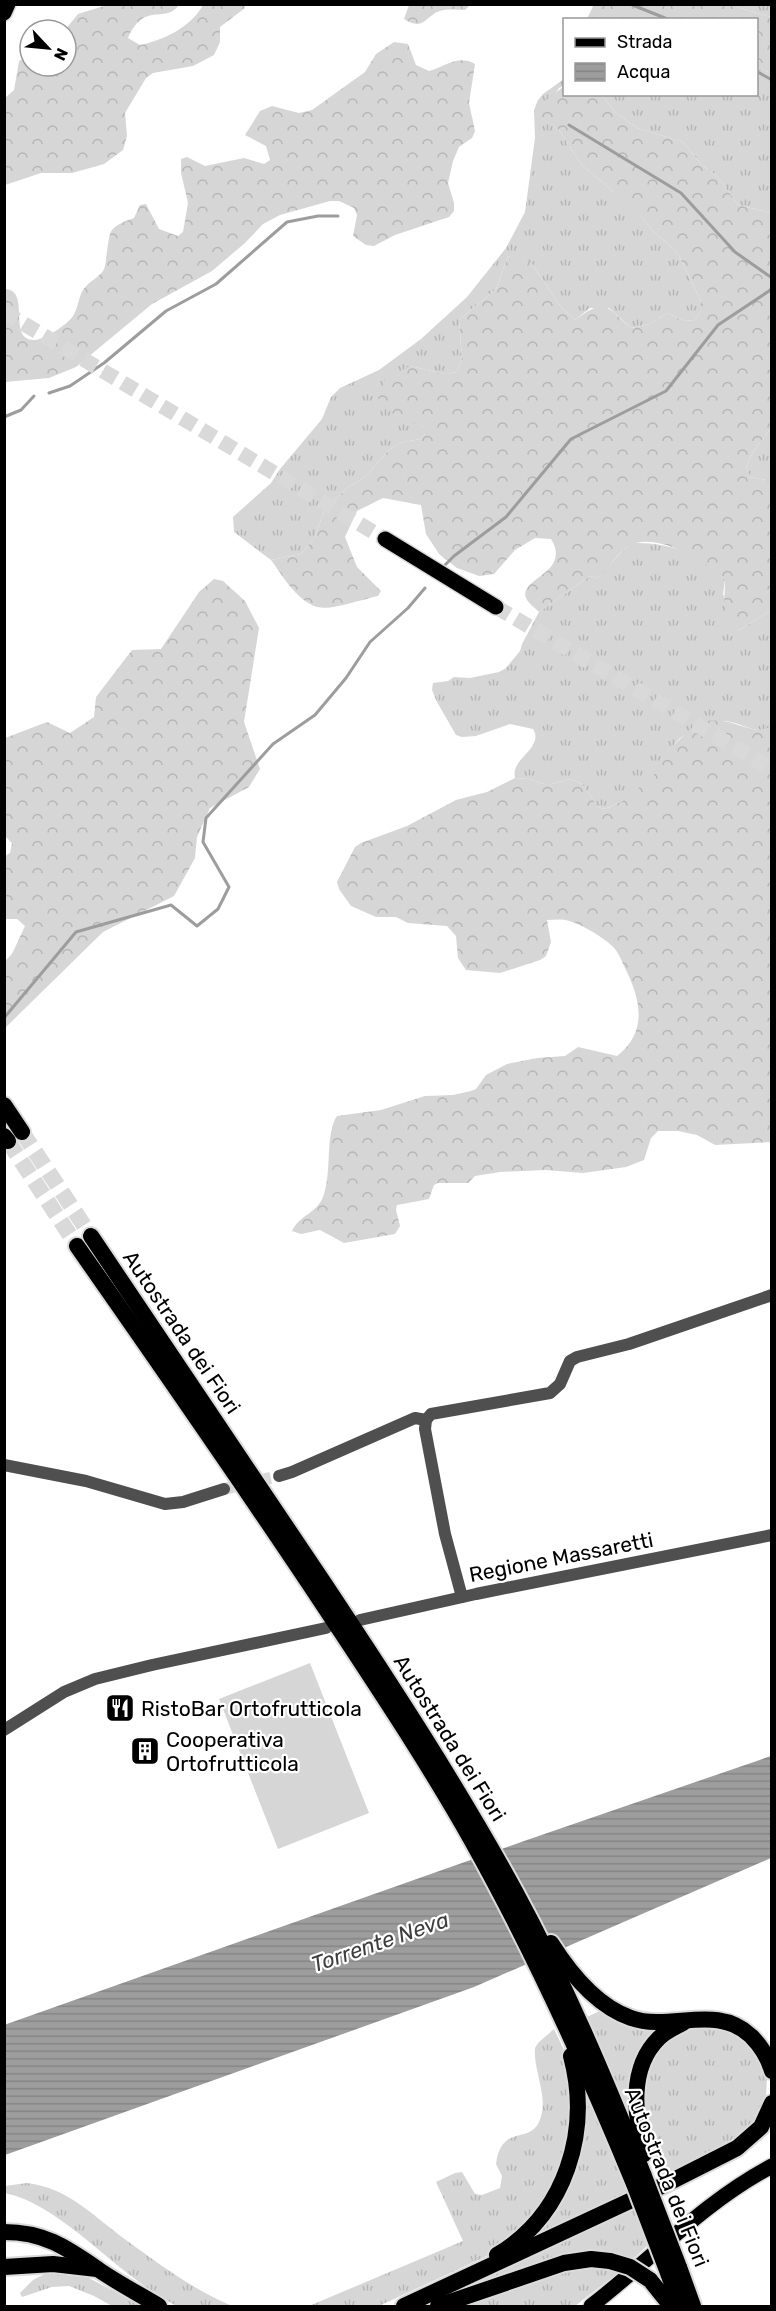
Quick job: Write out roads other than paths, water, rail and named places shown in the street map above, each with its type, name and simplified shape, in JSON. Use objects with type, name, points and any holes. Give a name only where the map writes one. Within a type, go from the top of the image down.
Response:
[{"type":"highway","points":[[4,1105],[22,1132]]},
{"type":"highway","name":"Autostrada dei Fiori","points":[[91,1236],[399,1708],[565,2009]]},
{"type":"highway","name":"Autostrada dei Fiori","points":[[77,1246],[474,1818],[516,1892],[601,2102],[643,2178],[664,2226],[680,2307]]},
{"type":"highway","points":[[516,1892],[570,1971],[597,1998],[621,2014],[643,2022],[717,2019],[736,2025],[746,2031],[761,2048],[771,2071]]},
{"type":"highway","points":[[465,2279],[519,2241],[538,2222],[557,2194],[568,2167],[576,2138],[577,2087],[565,2009]]},
{"type":"highway","points":[[643,2178],[641,2142],[636,2116],[639,2075],[653,2045],[666,2032],[688,2019]]},
{"type":"highway","points":[[404,2307],[737,2148],[761,2127],[771,2103]]},
{"type":"highway","name":"Autostrada dei Fiori","points":[[643,2178],[674,2270],[693,2307]]},
{"type":"highway","points":[[4,2232],[41,2236],[65,2246],[98,2270],[159,2307]]},
{"type":"highway","points":[[438,2307],[564,2263],[591,2259],[610,2260],[630,2267],[650,2280],[670,2307]]},
{"type":"highway","points":[[4,2267],[53,2264],[98,2270]]},
{"type":"main road","points":[[4,13],[8,4]]},
{"type":"main road","points":[[385,538],[496,607]]},
{"type":"main road","points":[[591,2307],[702,2211],[771,2166]]},
{"type":"street","points":[[462,1598],[445,1534],[425,1429],[426,1420],[431,1414],[550,1393],[560,1384],[570,1361],[577,1357],[629,1344],[771,1295]]},
{"type":"street","points":[[279,1476],[415,1418],[426,1420]]},
{"type":"street","points":[[4,1465],[86,1481],[165,1504],[183,1502],[224,1489]]},
{"type":"street","name":"Regione Massaretti","points":[[360,1620],[771,1535]]},
{"type":"street","points":[[4,1730],[64,1692],[95,1679],[326,1628]]},
{"type":"water","name":"Torrente Neva","points":[[771,1756],[771,1858],[474,1987],[5,2155],[4,2025]]},
{"type":"waterway","points":[[630,4],[665,18]]},
{"type":"waterway","points":[[758,72],[772,80]]},
{"type":"waterway","points":[[569,125],[681,193],[735,252],[772,278]]},
{"type":"waterway","points":[[49,393],[70,386],[104,363],[166,311],[216,284],[287,222],[318,216],[338,216]]},
{"type":"waterway","points":[[445,565],[506,517],[571,439],[666,391],[718,325],[772,289]]},
{"type":"waterway","points":[[4,417],[21,410],[34,396]]},
{"type":"waterway","points":[[4,1018],[76,932],[171,905],[197,926],[218,909],[229,887],[203,842],[206,818],[273,744],[315,715],[346,678],[370,642],[408,608],[425,588]]},
{"type":"tunnel","points":[[4,312],[385,539]]},
{"type":"tunnel","points":[[496,607],[772,769]]},
{"type":"tunnel","points":[[22,1132],[91,1236]]},
{"type":"tunnel","points":[[8,1141],[77,1246]]},
{"type":"tunnel","points":[[224,1489],[279,1476]]},
{"type":"place","name":"RistoBar Ortofrutticola","points":[[120,1708]]},
{"type":"place","name":"Cooperativa Ortofrutticola","points":[[145,1751]]}]
